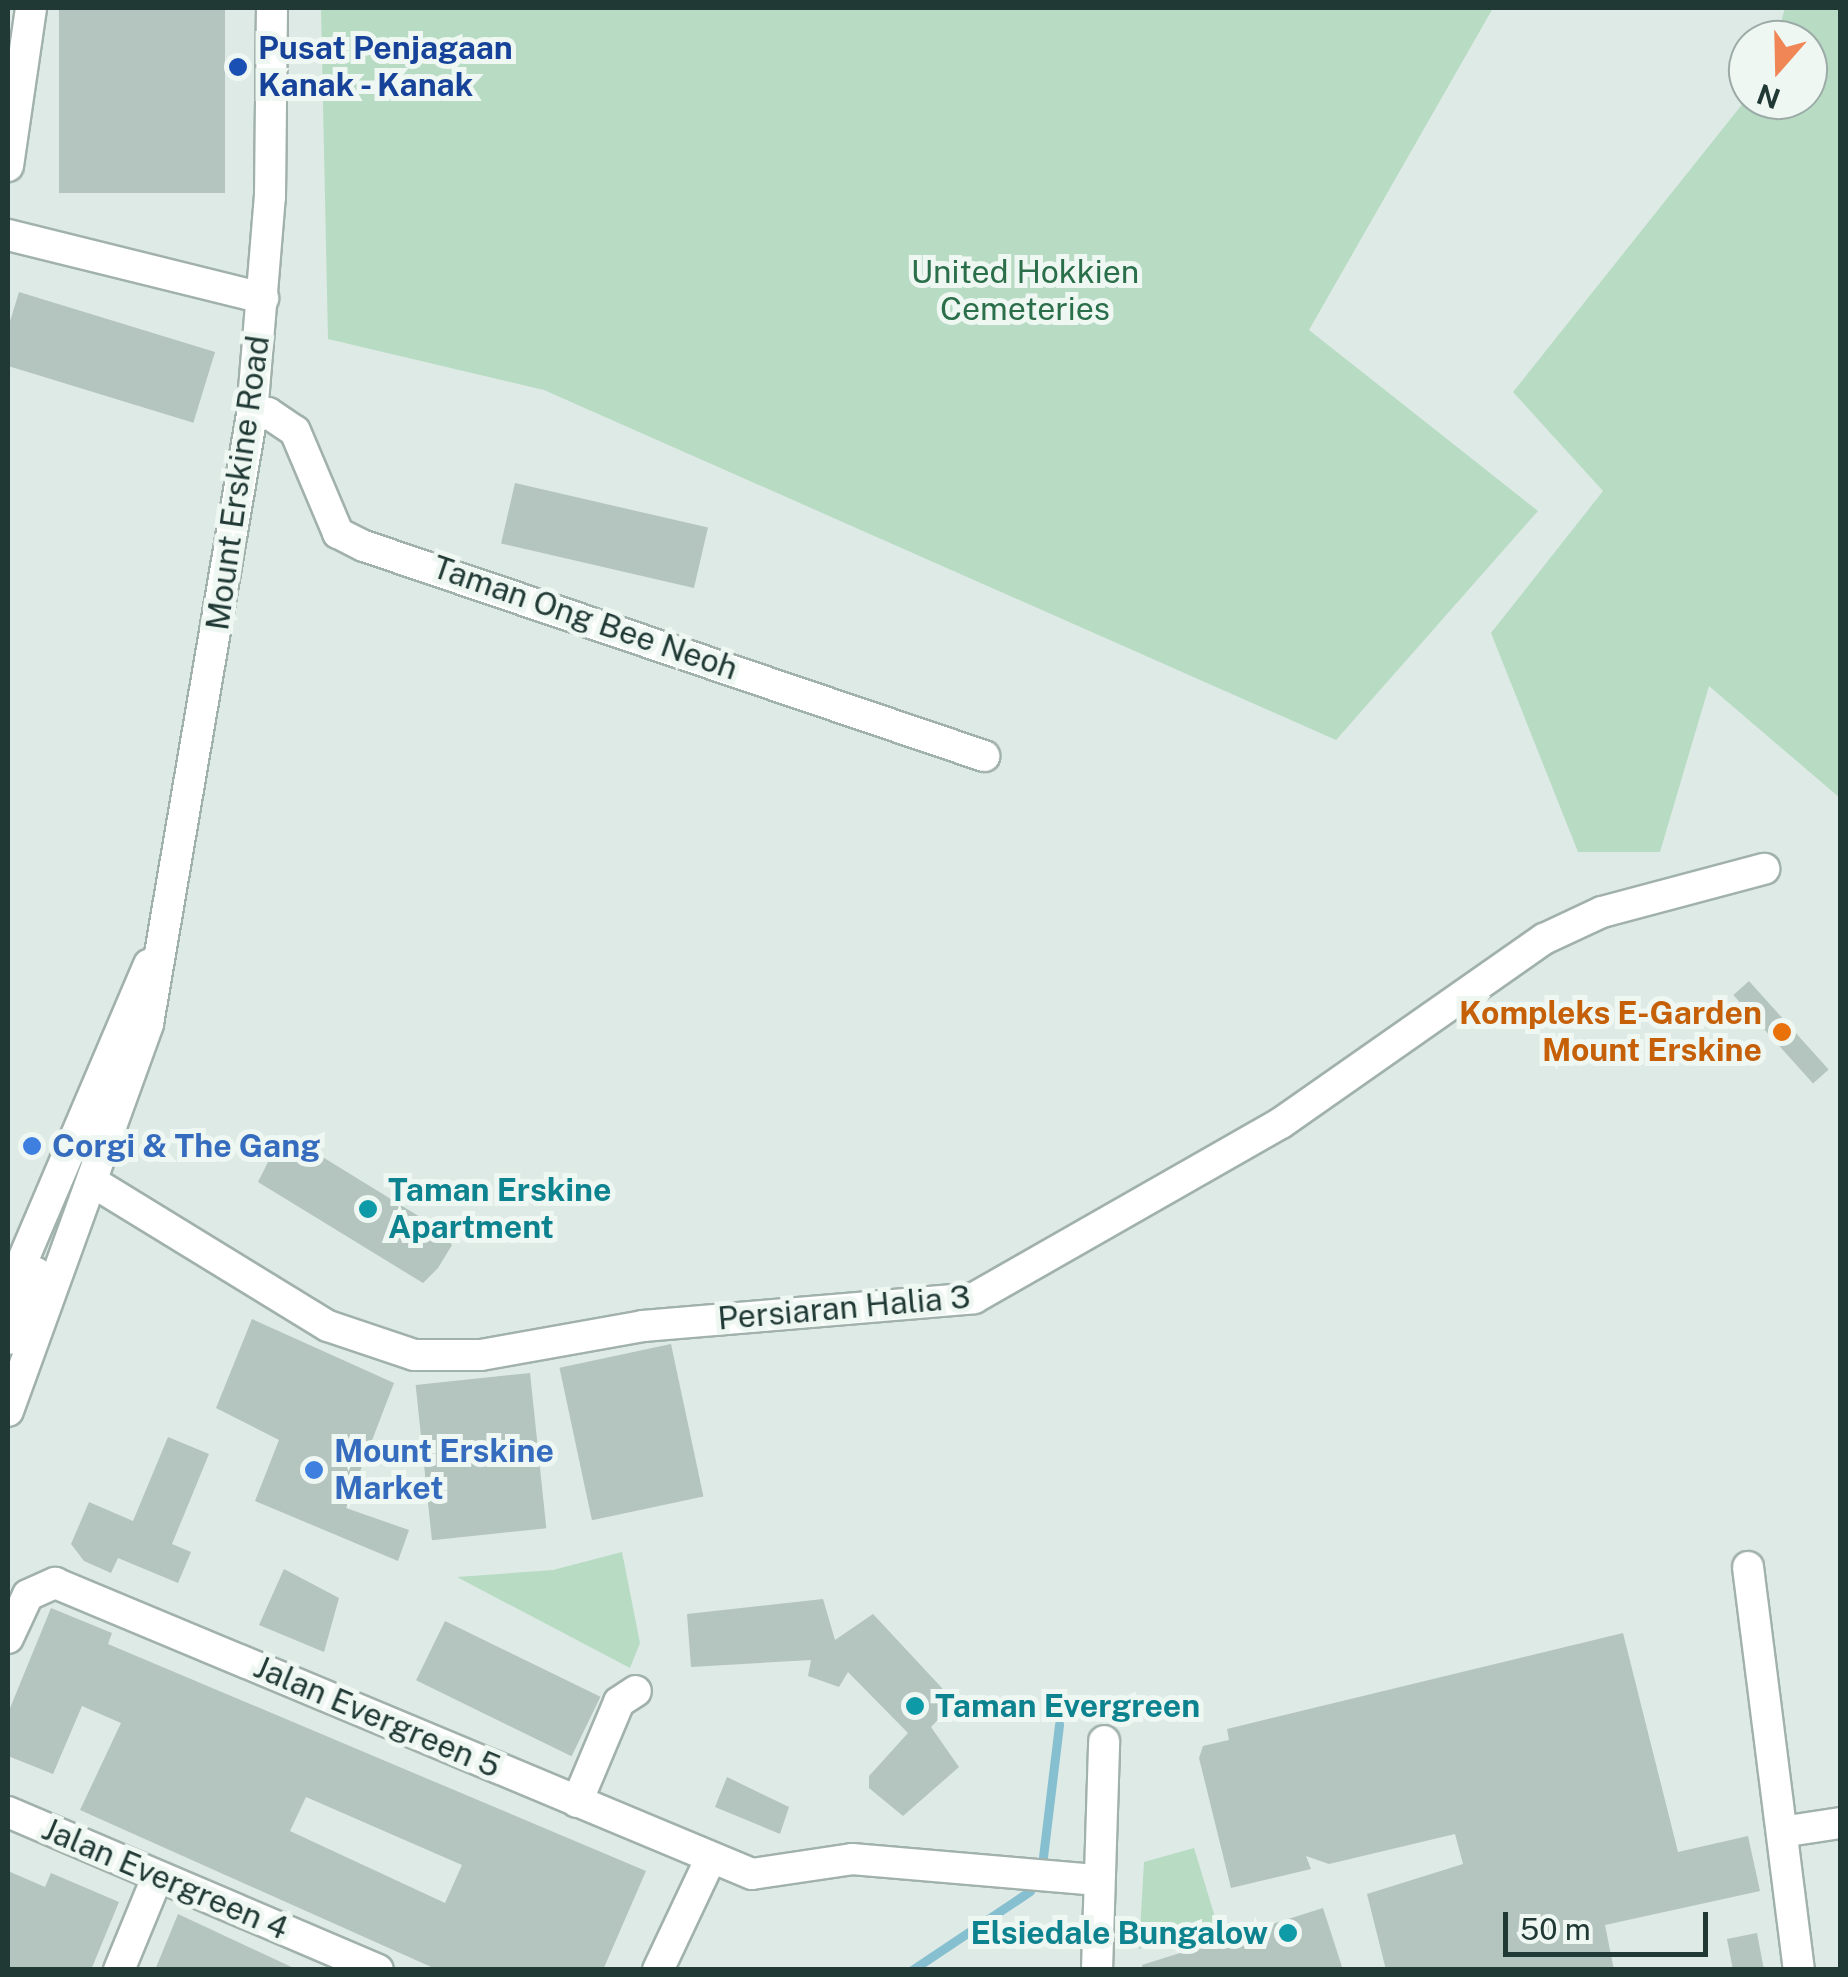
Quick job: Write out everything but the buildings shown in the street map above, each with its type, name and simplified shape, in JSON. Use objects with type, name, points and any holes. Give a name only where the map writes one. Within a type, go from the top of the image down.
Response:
[{"type":"street","points":[[8,166],[31,8]]},
{"type":"street","name":"Mount Erskine Road","points":[[8,1411],[96,1184],[148,1024],[155,953],[252,414],[264,298],[272,8]]},
{"type":"street","points":[[8,234],[264,298]]},
{"type":"street","name":"Taman Ong Bee Neoh","points":[[252,414],[295,430],[338,533],[364,546],[984,756]]},
{"type":"street","name":"Persiaran Halia 3","points":[[96,1184],[328,1326],[414,1355],[481,1356],[643,1326],[974,1298],[1281,1123],[1544,939],[1602,912],[1764,869]]},
{"type":"street","name":"Mount Erskine Road","points":[[8,1294],[80,1110],[96,1091],[155,953]]},
{"type":"street","points":[[8,1338],[61,1213],[96,1184],[80,1156],[96,1091]]},
{"type":"street","points":[[1748,1567],[1788,1831],[1782,1862],[1799,1970]]},
{"type":"street","name":"Jalan Evergreen 5","points":[[8,1638],[42,1584],[145,1618],[710,1860],[767,1876],[852,1859],[1098,1880]]},
{"type":"street","points":[[576,1802],[620,1702],[636,1691]]},
{"type":"street","points":[[1097,1970],[1104,1741]]},
{"type":"street","name":"Jalan Evergreen 4","points":[[8,1812],[377,1969]]},
{"type":"street","points":[[1788,1831],[1840,1823]]},
{"type":"street","points":[[658,1970],[710,1860]]},
{"type":"street","points":[[119,1970],[158,1878]]},
{"type":"green space","name":"United Hokkien Cemeteries","points":[[321,8],[1493,8],[1309,330],[1538,511],[1336,740],[544,390],[328,339]]},
{"type":"green space","points":[[1785,8],[1840,8],[1840,798],[1709,686],[1660,852],[1578,852],[1491,633],[1603,491],[1513,392],[1730,120],[1828,120],[1828,20],[1782,20]]},
{"type":"green space","points":[[622,1552],[640,1643],[630,1668],[457,1577],[553,1570]]},
{"type":"green space","points":[[1194,1848],[1218,1927],[1139,1949],[1144,1862]]},
{"type":"waterway","points":[[1043,1857],[1059,1724]]},
{"type":"waterway","points":[[912,1970],[1030,1891]]},
{"type":"place","name":"Pusat Penjagaan Kanak - Kanak","points":[[238,67]]},
{"type":"place","name":"Kompleks E-Garden Mount Erskine","points":[[1782,1032]]},
{"type":"place","name":"Corgi & The Gang","points":[[32,1146]]},
{"type":"place","name":"Taman Erskine Apartment","points":[[368,1209]]},
{"type":"place","name":"Mount Erskine Market","points":[[314,1470]]},
{"type":"place","name":"Taman Evergreen","points":[[915,1706]]},
{"type":"place","name":"Elsiedale Bungalow","points":[[1288,1933]]}]
